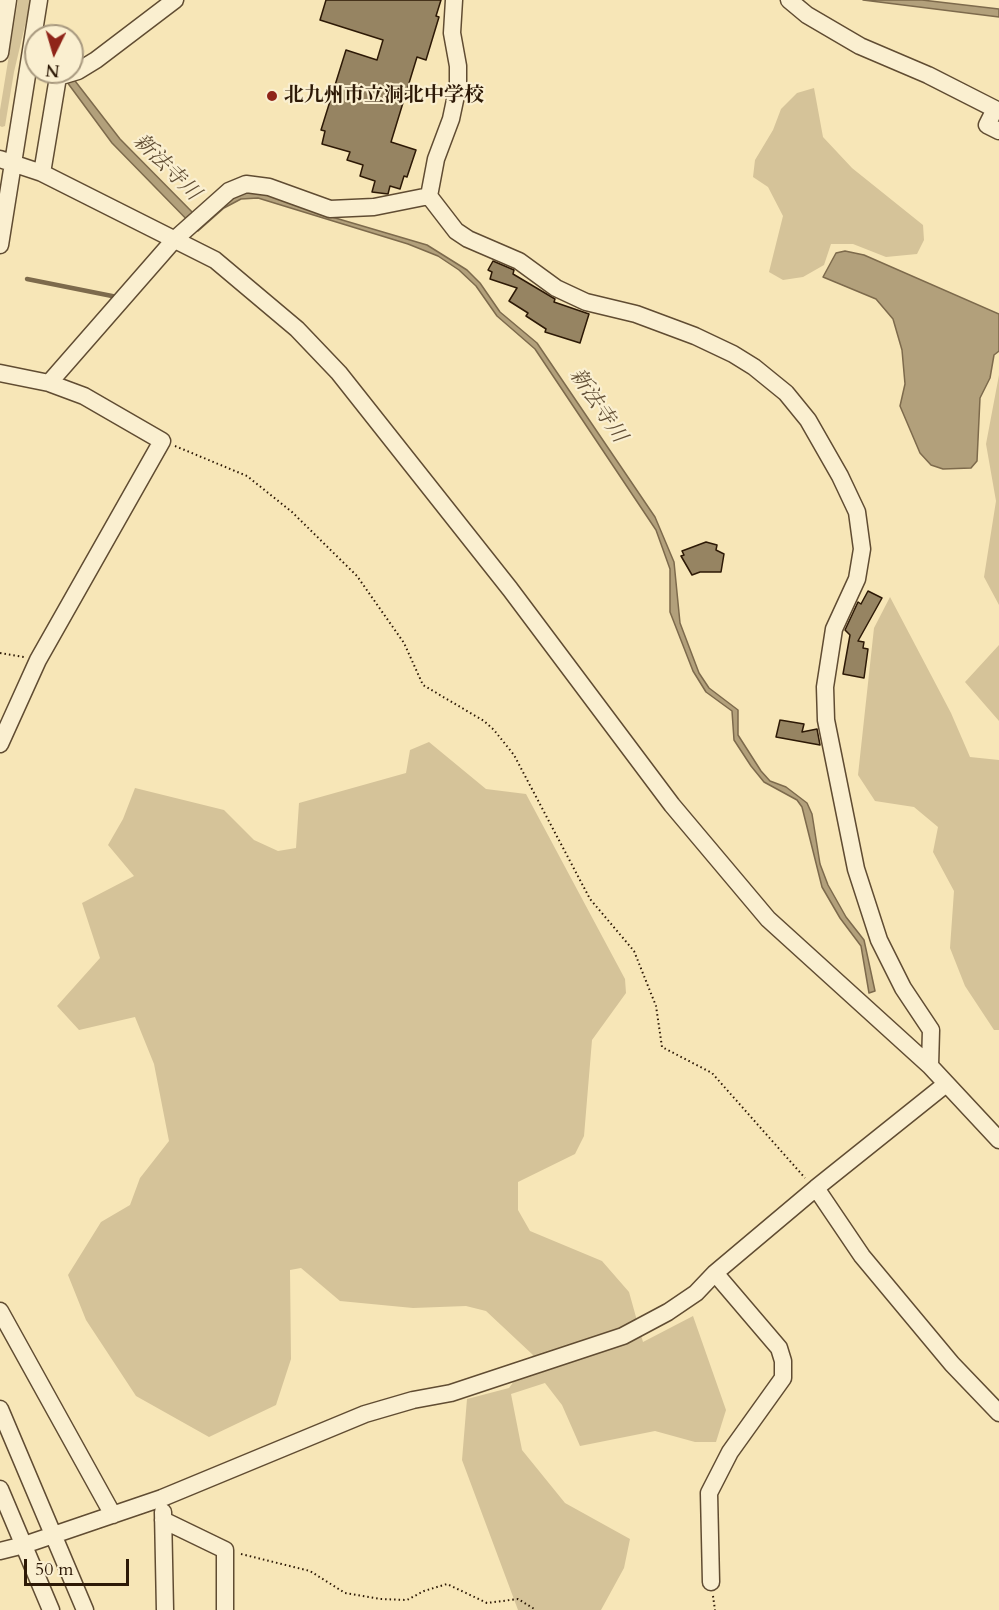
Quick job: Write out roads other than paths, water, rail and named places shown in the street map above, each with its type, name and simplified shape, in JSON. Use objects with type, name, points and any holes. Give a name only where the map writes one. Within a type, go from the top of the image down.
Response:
[{"type":"street","points":[[0,53],[8,0]]},
{"type":"street","points":[[0,245],[7,162],[39,0]]},
{"type":"street","points":[[42,173],[58,77],[78,71],[96,60],[176,0]]},
{"type":"street","points":[[454,0],[452,33],[458,66],[458,86],[451,119],[436,159],[429,196],[456,231],[468,239],[519,261],[556,288],[586,302],[636,314],[695,336],[754,367],[786,393],[808,420],[840,476],[857,512],[862,549],[857,579],[834,629],[825,687],[826,720],[856,869],[879,940],[903,988],[931,1030],[930,1066]]},
{"type":"street","points":[[789,0],[807,15],[860,46],[928,75],[995,109],[987,125],[999,131]]},
{"type":"street","points":[[7,162],[42,173],[215,260],[256,292],[339,373],[510,589],[645,765],[672,805],[731,876],[790,940],[930,1066],[999,1140]]},
{"type":"street","points":[[49,383],[174,240],[229,191],[246,184],[269,187],[330,209],[386,205],[429,196]]},
{"type":"street","points":[[0,373],[49,383],[84,396],[162,441],[38,660],[0,744]]},
{"type":"street","points":[[0,1551],[162,1498],[365,1414],[413,1400],[452,1393],[623,1336],[668,1312],[696,1293],[715,1273],[816,1188],[946,1084]]},
{"type":"street","points":[[816,1188],[862,1256],[952,1364],[999,1413]]},
{"type":"street","points":[[711,1582],[709,1493],[730,1452],[783,1378],[783,1361],[779,1348],[715,1273]]},
{"type":"street","points":[[0,1311],[113,1515]]},
{"type":"street","points":[[0,1409],[85,1610]]},
{"type":"street","points":[[0,1489],[51,1610]]},
{"type":"street","points":[[162,1498],[165,1610]]},
{"type":"street","points":[[163,1520],[225,1550],[225,1610]]},
{"type":"waterway","points":[[27,279],[117,297]]},
{"type":"place","name":"北九州市立洞北中学校","points":[[272,96]]},
{"type":"water label","name":"新法寺川","points":[[166,168]]},
{"type":"water label","name":"新法寺川","points":[[597,406]]}]
